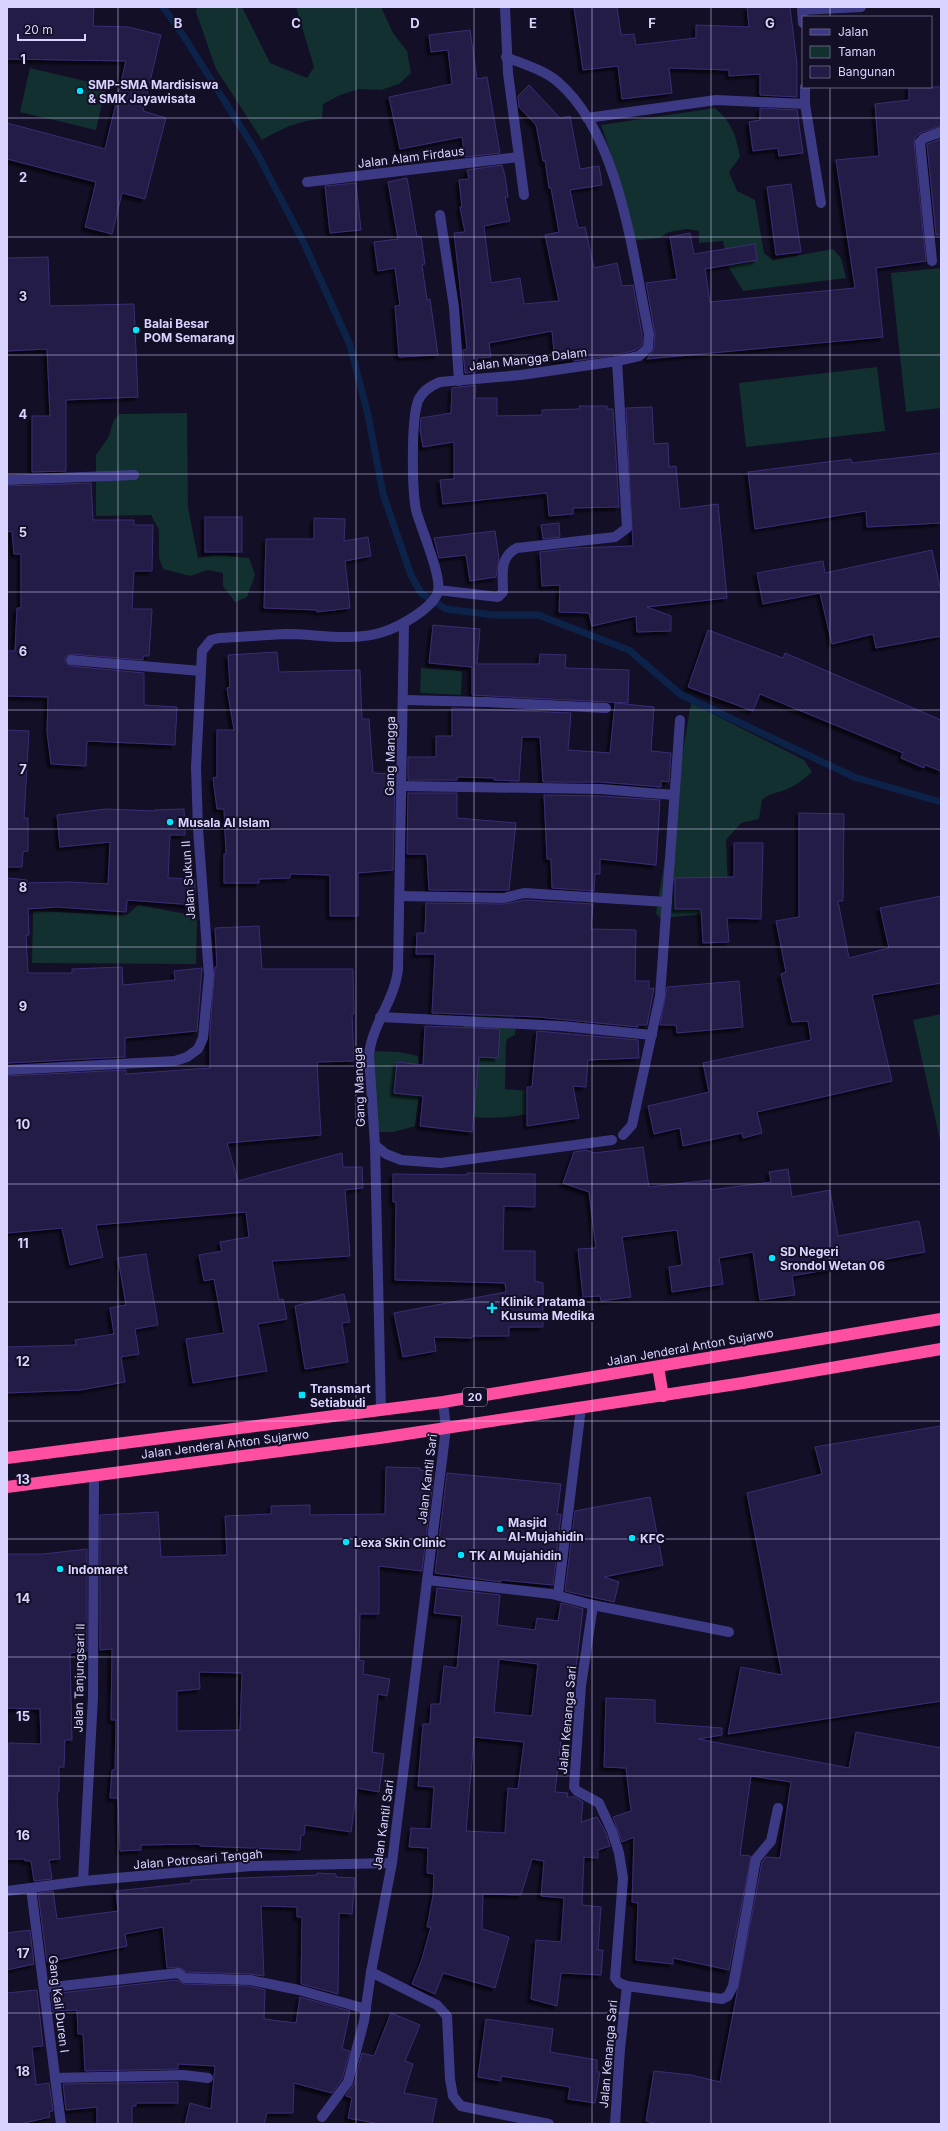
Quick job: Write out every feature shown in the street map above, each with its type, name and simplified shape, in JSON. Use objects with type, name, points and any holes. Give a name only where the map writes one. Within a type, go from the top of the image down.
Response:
[{"type":"highway","name":"Jalan Jenderal Anton Sujarwo","points":[[7,1458],[443,1402],[941,1319]]},
{"type":"highway","name":"Jalan Jenderal Anton Sujarwo","points":[[7,1487],[446,1428],[663,1396],[941,1349]]},
{"type":"highway","points":[[658,1367],[663,1396]]},
{"type":"street","points":[[505,7],[506,57],[524,195]]},
{"type":"street","points":[[802,8],[861,7]]},
{"type":"street","name":"Jalan Mangga Dalam","points":[[437,593],[436,569],[422,529],[414,494],[415,416],[418,401],[423,392],[431,385],[617,361],[639,356],[648,348],[649,334],[623,208],[600,138],[571,94],[557,80],[543,72],[506,57]]},
{"type":"street","points":[[804,88],[805,104],[820,203]]},
{"type":"street","points":[[586,118],[716,100],[805,104]]},
{"type":"street","points":[[932,261],[920,142],[924,138],[941,132]]},
{"type":"street","name":"Jalan Alam Firdaus","points":[[307,182],[518,157]]},
{"type":"street","points":[[440,215],[454,307],[459,381]]},
{"type":"street","points":[[404,624],[421,612],[437,593],[498,597],[503,592],[503,560],[509,552],[517,548],[615,537],[627,528],[617,361]]},
{"type":"street","points":[[7,480],[134,476]]},
{"type":"street","name":"Jalan Sukun II","points":[[7,1070],[175,1061],[186,1057],[198,1049],[203,1038],[209,975],[198,829],[196,767],[202,651],[211,640],[219,638],[287,634],[357,636],[381,632],[404,624]]},
{"type":"street","name":"Gang Mangga","points":[[381,1410],[375,1145],[369,1055],[370,1041],[397,979],[404,700],[404,624]]},
{"type":"street","points":[[71,660],[201,671]]},
{"type":"street","points":[[404,700],[487,702],[606,708]]},
{"type":"street","points":[[624,1135],[632,1126],[660,996],[680,720]]},
{"type":"street","points":[[402,786],[601,789],[674,795]]},
{"type":"street","points":[[400,896],[504,898],[524,892],[667,902]]},
{"type":"street","points":[[380,1017],[562,1026],[652,1034]]},
{"type":"street","points":[[375,1145],[386,1154],[401,1160],[441,1163],[612,1140]]},
{"type":"street","points":[[443,1402],[446,1428]]},
{"type":"street","points":[[558,1595],[581,1408]]},
{"type":"street","name":"Jalan Kantil Sari","points":[[322,2117],[348,2082],[366,2009],[371,1972],[392,1863],[446,1428]]},
{"type":"street","name":"Jalan Tanjungsari II","points":[[83,1881],[93,1697],[94,1476]]},
{"type":"street","points":[[427,1580],[558,1595],[593,1605],[729,1632]]},
{"type":"street","name":"Jalan Kenanga Sari","points":[[593,1605],[581,1686],[574,1787],[599,1804],[612,1831],[619,1853],[623,1878],[615,1978],[619,1983],[627,1986],[620,2049],[615,2124]]},
{"type":"street","points":[[627,1986],[722,1999],[728,1996],[733,1986],[756,1859],[771,1841],[778,1808]]},
{"type":"street","name":"Jalan Potrosari Tengah","points":[[7,1891],[83,1881],[251,1866],[392,1863]]},
{"type":"street","name":"Gang Kali Duren I","points":[[31,1888],[55,2078],[59,2124]]},
{"type":"street","points":[[371,1972],[437,2005],[447,2016],[450,2079],[453,2096],[461,2106],[531,2122],[549,2124]]},
{"type":"street","points":[[44,1988],[178,1973],[185,1978],[250,1980],[272,1984],[366,2009]]},
{"type":"street","points":[[55,2078],[183,2075],[208,2078]]},
{"type":"green space","points":[[197,7],[242,7],[270,63],[307,78],[314,67],[296,7],[381,7],[393,33],[407,51],[411,73],[399,84],[381,90],[359,89],[340,95],[323,104],[322,119],[306,121],[290,126],[262,140],[216,69],[196,12]]},
{"type":"green space","points":[[30,68],[106,86],[96,130],[20,112]]},
{"type":"green space","points":[[715,108],[726,119],[735,136],[740,157],[729,172],[737,191],[755,200],[764,253],[773,260],[833,249],[841,258],[846,278],[743,291],[729,268],[723,241],[699,243],[699,231],[687,229],[669,232],[659,238],[639,240],[633,239],[615,166],[601,125]]},
{"type":"green space","points":[[941,268],[941,408],[906,412],[891,273]]},
{"type":"green space","points":[[877,367],[885,431],[746,447],[739,383]]},
{"type":"green space","points":[[187,413],[188,508],[198,558],[217,555],[249,558],[255,575],[247,597],[235,602],[223,586],[223,573],[208,570],[190,576],[163,569],[159,558],[159,530],[151,515],[96,516],[96,455],[108,438],[114,420],[120,414]]},
{"type":"green space","points":[[421,668],[462,671],[461,695],[420,693]]},
{"type":"green space","points":[[691,703],[804,760],[812,772],[794,785],[762,800],[759,819],[741,823],[726,840],[729,912],[660,918],[656,913]]},
{"type":"green space","points":[[138,905],[197,916],[196,964],[32,963],[33,911],[127,915]]},
{"type":"green space","points":[[486,1010],[513,1015],[516,1024],[515,1035],[508,1038],[506,1042],[505,1089],[531,1091],[532,1113],[492,1118],[453,1115],[462,1033],[467,1014]]},
{"type":"green space","points":[[941,1014],[941,1144],[913,1020]]},
{"type":"green space","points":[[375,1051],[399,1052],[418,1056],[420,1086],[415,1126],[394,1132],[376,1132],[373,1061]]},
{"type":"building","points":[[7,7],[94,7],[93,26],[128,27],[161,35],[143,111],[166,118],[145,199],[122,193],[112,234],[85,227],[96,182],[7,159],[7,123],[105,149],[126,61],[7,59]]},
{"type":"building","points":[[574,7],[617,7],[621,35],[634,34],[636,45],[696,38],[696,25],[749,27],[747,7],[790,7],[797,64],[797,97],[760,95],[760,74],[729,76],[729,70],[669,68],[672,93],[622,99],[618,66],[583,70]]},
{"type":"building","points":[[470,30],[477,79],[487,77],[500,153],[465,157],[462,137],[400,149],[389,97],[452,84],[448,50],[431,52],[429,35]]},
{"type":"building","points":[[529,85],[560,118],[570,116],[580,169],[599,166],[602,185],[570,190],[578,228],[585,227],[594,268],[617,263],[622,286],[633,285],[642,334],[642,345],[636,350],[616,355],[574,361],[574,359],[555,361],[552,331],[489,343],[491,357],[477,358],[476,372],[465,373],[463,350],[467,349],[454,233],[465,232],[460,207],[462,207],[459,180],[469,179],[467,170],[502,165],[505,176],[508,197],[505,197],[510,221],[484,226],[491,283],[520,278],[524,304],[559,301],[545,235],[559,232],[551,188],[549,188],[545,160],[543,161],[536,125],[519,107],[518,96]]},
{"type":"building","points":[[941,87],[941,126],[922,132],[915,137],[914,142],[926,261],[876,268],[883,337],[647,359],[654,349],[655,334],[646,283],[677,279],[670,237],[690,233],[694,254],[755,244],[757,260],[705,269],[710,302],[855,288],[836,160],[879,156],[875,104],[909,100],[909,88]]},
{"type":"building","points":[[760,108],[797,110],[803,153],[779,156],[778,148],[753,151],[749,122],[760,120]]},
{"type":"building","points":[[941,139],[941,234],[936,235],[927,144]]},
{"type":"building","points":[[407,178],[417,237],[421,236],[425,264],[422,265],[427,300],[430,299],[438,355],[399,357],[395,306],[400,305],[395,268],[378,271],[374,242],[398,239],[388,182]]},
{"type":"building","points":[[356,183],[361,230],[330,233],[325,186]]},
{"type":"building","points":[[791,184],[801,252],[776,255],[767,187]]},
{"type":"building","points":[[48,257],[50,306],[134,304],[138,397],[66,400],[66,471],[32,472],[32,416],[50,416],[47,349],[7,351],[7,258]]},
{"type":"building","points":[[476,385],[475,398],[497,398],[497,416],[542,415],[542,410],[580,409],[579,406],[607,406],[607,409],[613,409],[619,507],[573,508],[573,514],[549,516],[547,493],[443,504],[440,480],[454,479],[454,442],[423,447],[420,430],[421,418],[451,413],[452,388]]},
{"type":"building","points":[[652,407],[654,444],[668,443],[669,467],[676,466],[680,509],[718,504],[727,598],[647,607],[671,616],[671,631],[637,632],[636,616],[592,626],[589,613],[559,612],[560,585],[542,586],[540,552],[576,548],[633,546],[626,408]]},
{"type":"building","points":[[941,453],[941,523],[867,527],[866,511],[755,529],[748,472],[851,459],[852,463]]},
{"type":"building","points":[[91,483],[93,520],[134,520],[134,525],[153,525],[152,571],[134,571],[132,609],[152,609],[149,656],[143,656],[143,660],[71,654],[65,657],[65,662],[70,666],[144,673],[144,705],[177,707],[175,745],[87,741],[86,766],[51,764],[47,732],[48,697],[7,696],[7,651],[15,651],[17,608],[21,608],[21,554],[14,554],[12,531],[7,532],[7,486]]},
{"type":"building","points":[[205,517],[242,517],[242,552],[205,552]]},
{"type":"building","points":[[314,518],[345,519],[344,541],[368,537],[371,556],[345,561],[350,608],[317,612],[317,610],[264,608],[266,539],[314,539]]},
{"type":"building","points":[[559,523],[560,537],[543,539],[541,525]]},
{"type":"building","points":[[495,531],[499,559],[496,577],[470,581],[466,555],[439,558],[434,538]]},
{"type":"building","points":[[932,550],[941,592],[941,636],[876,648],[873,634],[832,644],[820,593],[763,604],[757,573],[823,561],[825,573]]},
{"type":"building","points":[[433,625],[480,629],[477,664],[539,664],[540,654],[566,655],[565,668],[629,670],[628,703],[472,695],[472,667],[429,663]]},
{"type":"building","points":[[708,630],[783,658],[785,653],[941,720],[941,771],[925,765],[924,768],[901,758],[903,753],[760,694],[753,711],[688,687]]},
{"type":"building","points":[[277,652],[279,672],[360,670],[362,719],[369,719],[373,773],[395,774],[393,870],[358,873],[358,916],[330,916],[330,875],[290,874],[290,878],[259,879],[259,883],[224,883],[224,854],[226,854],[224,809],[217,809],[213,778],[217,777],[217,730],[234,730],[227,688],[230,687],[228,655]]},
{"type":"building","points":[[615,703],[654,707],[651,751],[671,753],[669,782],[661,781],[661,787],[601,782],[543,782],[540,737],[522,737],[519,781],[494,780],[495,778],[457,777],[457,780],[408,780],[408,757],[436,757],[436,736],[452,736],[452,708],[571,713],[568,750],[610,753]]},
{"type":"building","points":[[7,730],[29,731],[24,818],[28,818],[28,851],[23,852],[22,867],[7,867]]},
{"type":"building","points":[[408,793],[457,793],[457,818],[516,823],[509,890],[429,890],[427,854],[407,854]]},
{"type":"building","points":[[544,795],[601,796],[660,800],[656,865],[600,859],[600,874],[595,874],[594,891],[552,888],[551,859],[547,859]]},
{"type":"building","points":[[106,809],[155,811],[184,809],[185,835],[170,835],[168,878],[195,879],[195,905],[127,900],[126,912],[58,907],[28,909],[29,935],[26,935],[28,973],[72,973],[72,969],[122,967],[123,985],[175,980],[174,971],[202,968],[197,1031],[125,1038],[125,1057],[7,1063],[7,878],[27,880],[27,883],[69,882],[108,884],[110,842],[60,847],[57,815]]},
{"type":"building","points":[[799,813],[844,814],[843,901],[838,901],[849,958],[889,948],[880,908],[941,896],[941,983],[872,995],[892,1081],[757,1112],[762,1133],[743,1138],[742,1133],[683,1146],[680,1128],[654,1134],[648,1106],[709,1092],[703,1063],[811,1040],[808,1021],[792,1022],[781,974],[786,972],[776,921],[799,917]]},
{"type":"building","points":[[734,843],[763,843],[761,919],[727,918],[729,942],[703,943],[701,909],[675,909],[675,878],[734,877]]},
{"type":"building","points":[[525,900],[593,904],[591,929],[636,930],[635,981],[649,981],[649,989],[654,988],[647,1025],[637,1025],[638,1027],[538,1017],[432,1013],[435,954],[416,954],[417,933],[425,933],[426,903],[504,904]]},
{"type":"building","points":[[259,926],[262,969],[353,969],[354,1014],[352,1014],[354,1061],[317,1062],[321,1135],[227,1143],[238,1181],[342,1153],[343,1167],[362,1167],[363,1188],[345,1190],[350,1256],[272,1261],[279,1300],[283,1299],[287,1319],[258,1324],[267,1371],[193,1383],[186,1339],[224,1333],[214,1279],[204,1281],[199,1255],[222,1251],[220,1242],[249,1237],[246,1212],[96,1225],[103,1257],[70,1265],[62,1228],[7,1233],[7,1076],[126,1070],[126,1074],[210,1068],[210,1030],[215,967],[217,967],[215,928]]},
{"type":"building","points":[[739,981],[743,1027],[677,1033],[676,1025],[660,1025],[667,987]]},
{"type":"building","points":[[425,1026],[500,1029],[498,1058],[479,1057],[472,1132],[420,1126],[423,1096],[394,1093],[397,1062],[423,1065]]},
{"type":"building","points":[[537,1031],[638,1040],[639,1058],[588,1060],[586,1087],[573,1086],[579,1118],[527,1126],[527,1087],[532,1087]]},
{"type":"building","points":[[643,1147],[649,1187],[710,1180],[711,1190],[771,1182],[769,1172],[788,1169],[792,1197],[830,1190],[838,1236],[919,1221],[925,1252],[792,1276],[795,1295],[760,1300],[753,1252],[719,1258],[723,1284],[672,1292],[669,1267],[682,1265],[677,1230],[622,1237],[631,1297],[601,1301],[600,1296],[583,1297],[578,1249],[596,1248],[589,1192],[563,1183],[574,1152],[586,1150],[594,1153]]},
{"type":"building","points":[[467,1173],[535,1174],[535,1207],[504,1206],[503,1251],[535,1251],[535,1281],[543,1283],[543,1327],[509,1327],[509,1336],[472,1336],[472,1338],[434,1337],[436,1351],[403,1357],[394,1313],[506,1292],[505,1283],[395,1280],[396,1202],[393,1202],[393,1174],[467,1175]]},
{"type":"building","points":[[146,1254],[158,1325],[135,1329],[139,1354],[121,1357],[125,1382],[81,1390],[7,1393],[7,1347],[76,1345],[75,1340],[114,1334],[110,1308],[126,1305],[118,1258]]},
{"type":"building","points":[[344,1294],[350,1322],[342,1323],[348,1362],[305,1369],[295,1306]]},
{"type":"building","points":[[941,1426],[941,1701],[728,1734],[741,1667],[782,1675],[747,1493],[822,1474],[815,1447]]},
{"type":"building","points":[[386,1467],[420,1468],[420,1470],[434,1472],[422,1571],[379,1566],[379,1614],[360,1614],[359,1660],[364,1661],[363,1674],[390,1679],[387,1696],[378,1694],[372,1752],[384,1754],[379,1792],[357,1788],[351,1832],[305,1825],[304,1835],[301,1835],[300,1850],[200,1846],[200,1844],[141,1845],[141,1850],[120,1851],[118,1798],[110,1798],[112,1770],[115,1770],[116,1720],[111,1720],[112,1649],[100,1650],[100,1515],[158,1512],[161,1557],[227,1555],[225,1516],[271,1514],[271,1506],[310,1505],[310,1515],[385,1514]],"holes":[[[199,1672],[242,1673],[240,1730],[177,1731],[177,1691],[200,1689]]]},
{"type":"building","name":"Masjid Al-Mujahidin","points":[[447,1473],[561,1484],[557,1515],[561,1514],[553,1585],[501,1580],[501,1582],[435,1573]]},
{"type":"building","points":[[650,1497],[663,1565],[604,1577],[619,1582],[614,1602],[565,1591],[575,1511]]},
{"type":"building","points":[[87,1549],[87,1651],[70,1653],[72,1740],[65,1740],[64,1767],[59,1767],[59,1792],[57,1792],[60,1859],[49,1860],[52,1879],[34,1881],[31,1861],[25,1861],[25,1859],[7,1859],[9,1743],[41,1744],[40,1709],[7,1708],[7,1554],[43,1554]]},
{"type":"building","points":[[437,1588],[500,1595],[497,1625],[535,1630],[537,1618],[558,1621],[561,1603],[583,1609],[576,1668],[573,1668],[567,1717],[564,1716],[555,1792],[568,1793],[567,1797],[575,1797],[583,1802],[581,1822],[597,1817],[606,1833],[610,1846],[598,1850],[598,1858],[584,1857],[582,1905],[601,1907],[598,1950],[603,1950],[601,1975],[561,1973],[557,2006],[531,1999],[536,1940],[561,1942],[564,1898],[541,1896],[544,1861],[532,1859],[521,1895],[483,1894],[482,1929],[509,1937],[495,1988],[443,1973],[435,1994],[412,1984],[421,1962],[431,1927],[427,1927],[433,1896],[434,1874],[427,1873],[428,1848],[409,1847],[411,1828],[431,1829],[434,1787],[418,1786],[423,1724],[430,1724],[431,1704],[440,1704],[444,1666],[457,1668],[462,1616],[434,1613]],"holes":[[[499,1659],[538,1664],[532,1716],[494,1712]],[[474,1737],[524,1742],[518,1789],[508,1788],[505,1833],[466,1831]]]},
{"type":"building","points":[[606,1698],[655,1700],[655,1723],[722,1728],[722,1735],[698,1739],[849,1768],[856,1732],[941,1748],[941,2124],[658,2124],[646,2121],[654,2071],[691,2075],[720,2082],[762,1862],[766,1857],[780,1858],[791,1782],[751,1776],[740,1855],[751,1856],[729,1970],[673,1958],[673,1964],[636,1960],[638,1903],[632,1902],[634,1837],[622,1842],[613,1817],[631,1811],[626,1768],[604,1767]]},
{"type":"building","points":[[317,1873],[336,1874],[336,1877],[355,1878],[352,1914],[339,1913],[338,1994],[301,1984],[302,1917],[297,1917],[297,1907],[261,1906],[264,1976],[250,1974],[187,1972],[178,1967],[167,1968],[163,1927],[125,1934],[127,1946],[47,1962],[38,1893],[53,1891],[57,1919],[118,1911],[116,1891],[191,1883],[191,1880],[317,1875]]},
{"type":"building","points":[[30,1930],[34,1964],[7,1970],[7,1933]]},
{"type":"building","points":[[176,1980],[185,1984],[249,1986],[265,1990],[264,2019],[296,2023],[300,1997],[350,2011],[342,2049],[350,2051],[342,2079],[332,2093],[294,2083],[293,2113],[267,2113],[264,2124],[185,2124],[190,2103],[211,2109],[215,2066],[178,2064],[178,2069],[85,2071],[83,2034],[78,2034],[77,2010],[53,2011],[51,1994]]},
{"type":"building","points":[[37,1990],[43,2046],[32,2047],[36,2085],[49,2083],[53,2111],[49,2112],[50,2117],[20,2124],[7,2124],[7,1993]]},
{"type":"building","points":[[391,2013],[420,2025],[405,2061],[413,2064],[404,2093],[437,2099],[432,2124],[380,2124],[348,2118],[352,2098],[346,2096],[354,2084],[362,2053],[374,2056]]},
{"type":"building","points":[[486,2019],[553,2029],[550,2052],[597,2060],[597,2072],[600,2072],[595,2103],[568,2099],[570,2087],[501,2076],[501,2081],[478,2077]]},
{"type":"building","points":[[178,2082],[178,2103],[136,2103],[136,2106],[132,2106],[132,2124],[97,2124],[97,2107],[66,2110],[63,2084]]},
{"type":"waterway","points":[[163,7],[183,35],[257,153],[304,243],[350,345],[368,415],[383,494],[411,575],[421,593],[446,609],[494,615],[538,615],[629,650],[680,694],[854,777],[941,802]]},
{"type":"place","name":"SMP-SMA Mardisiswa & SMK Jayawisata","points":[[80,91]]},
{"type":"place","name":"Balai Besar POM Semarang","points":[[136,330]]},
{"type":"place","name":"Musala Al Islam","points":[[170,822]]},
{"type":"place","name":"SD Negeri Srondol Wetan 06","points":[[772,1258]]},
{"type":"place","name":"Klinik Pratama Kusuma Medika","points":[[492,1308]]},
{"type":"place","name":"Transmart Setiabudi","points":[[302,1395]]},
{"type":"place","name":"Masjid Al-Mujahidin","points":[[500,1529]]},
{"type":"place","name":"KFC","points":[[632,1538]]},
{"type":"place","name":"Lexa Skin Clinic","points":[[346,1542]]},
{"type":"place","name":"TK Al Mujahidin","points":[[461,1555]]},
{"type":"place","name":"Indomaret","points":[[60,1569]]}]
